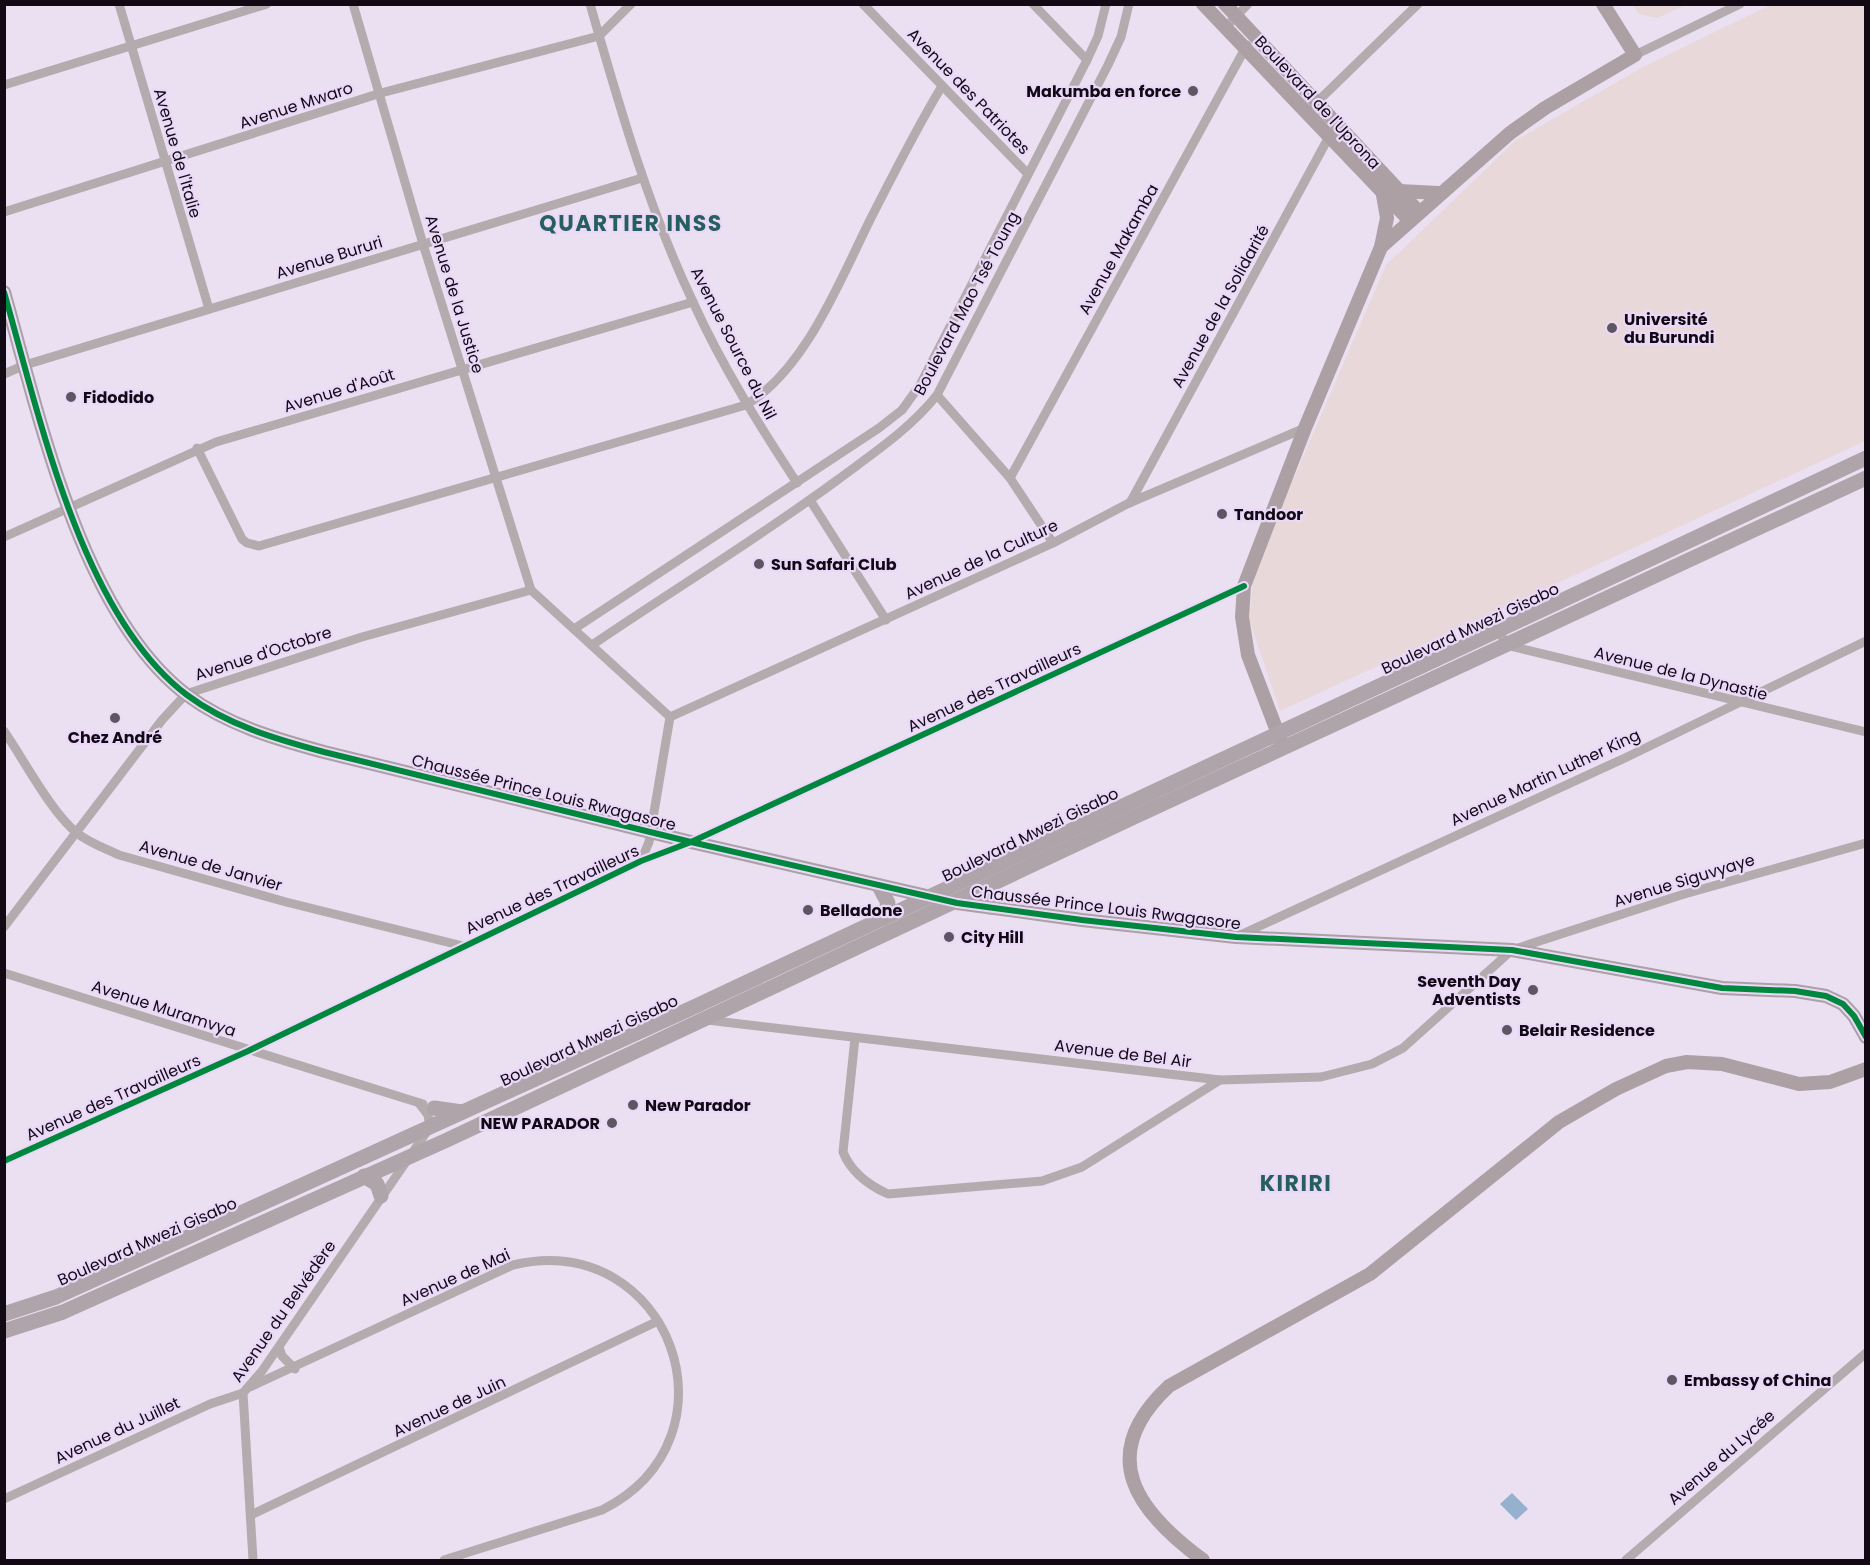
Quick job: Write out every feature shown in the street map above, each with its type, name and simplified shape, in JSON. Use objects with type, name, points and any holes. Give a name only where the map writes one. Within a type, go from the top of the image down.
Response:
[{"type":"main road","name":"Boulevard Mwezi Gisabo","points":[[4,1314],[56,1297],[435,1119],[465,1112],[696,1006],[1125,803],[1866,458]]},
{"type":"main road","name":"Boulevard Mwezi Gisabo","points":[[4,1330],[63,1312],[410,1157],[957,903],[1132,818],[1866,478]]},
{"type":"main road","points":[[1711,531],[1717,547]]},
{"type":"main road","points":[[1125,803],[1132,818]]},
{"type":"main road","points":[[879,886],[888,903],[884,918]]},
{"type":"main road","points":[[989,887],[987,897],[990,907]]},
{"type":"main road","points":[[364,1176],[377,1184],[381,1196]]},
{"type":"main road","points":[[181,1240],[188,1256]]},
{"type":"street","name":"Avenue de l'Italie","points":[[119,4],[209,309]]},
{"type":"street","points":[[4,86],[131,44],[267,4]]},
{"type":"street","name":"Avenue de la Justice","points":[[353,4],[381,93],[423,244],[531,590]]},
{"type":"street","name":"Avenue Source du Nil","points":[[590,4],[642,178],[693,302],[746,405],[797,483]]},
{"type":"street","points":[[599,36],[630,4]]},
{"type":"street","name":"Avenue des Patriotes","points":[[863,4],[1028,174]]},
{"type":"street","points":[[1034,4],[1087,60]]},
{"type":"street","name":"Boulevard Mao Tsé Toung","points":[[574,629],[797,483],[902,410],[910,399],[1087,60],[1098,36],[1106,4]]},
{"type":"street","name":"Boulevard Mao Tsé Toung","points":[[592,645],[810,500],[892,440],[914,421],[937,395],[1108,65],[1121,37],[1129,4]]},
{"type":"street","name":"Boulevard de l'Uprona","points":[[1203,4],[1383,195],[1414,217]]},
{"type":"street","name":"Boulevard de l'Uprona","points":[[1225,4],[1399,191],[1414,217]]},
{"type":"street","points":[[1225,28],[1248,4]]},
{"type":"street","points":[[1306,113],[1418,4]]},
{"type":"street","points":[[1603,4],[1635,55]]},
{"type":"street","points":[[1381,247],[1439,193],[1533,116],[1635,55],[1740,4]]},
{"type":"street","name":"Avenue Makamba","points":[[1010,478],[1253,35]]},
{"type":"street","name":"Avenue Mwaro","points":[[4,212],[381,93],[599,36]]},
{"type":"street","points":[[197,448],[242,539],[253,545],[302,534],[746,405],[763,395],[777,381],[812,331],[942,86]]},
{"type":"street","name":"Avenue de la Solidarité","points":[[1130,503],[1337,124]]},
{"type":"street","name":"Avenue Bururi","points":[[4,374],[25,365],[642,178]]},
{"type":"street","points":[[1399,191],[1439,193]]},
{"type":"street","points":[[1284,748],[1248,656],[1242,616],[1244,586],[1305,428],[1381,247],[1388,218],[1383,195]]},
{"type":"street","name":"Chaussée Prince Louis Rwagasore","points":[[4,292],[68,507],[120,618],[155,664],[186,694],[243,727],[276,740],[691,842],[957,903],[1236,937],[1512,950],[1722,988],[1795,991],[1826,996],[1843,1004],[1854,1016],[1866,1037]]},
{"type":"street","name":"Avenue d'Août","points":[[4,537],[197,448],[693,302]]},
{"type":"street","points":[[937,395],[1010,478],[1053,543]]},
{"type":"street","name":"Avenue de la Culture","points":[[670,717],[1053,543],[1130,503],[1305,428]]},
{"type":"street","points":[[810,500],[886,620]]},
{"type":"street","name":"Avenue des Travailleurs","points":[[4,1161],[248,1051],[641,861],[691,842],[1244,586]]},
{"type":"street","points":[[531,590],[670,717],[646,853],[641,861]]},
{"type":"street","name":"Avenue d'Octobre","points":[[4,927],[162,720],[186,694],[362,638],[531,590]]},
{"type":"street","points":[[1499,630],[1506,645]]},
{"type":"street","name":"Avenue Martin Luther King","points":[[1236,937],[1627,757],[1736,702],[1866,641]]},
{"type":"street","name":"Avenue de la Dynastie","points":[[1506,645],[1866,732]]},
{"type":"street","name":"Avenue de Janvier","points":[[4,731],[77,833],[119,855],[286,902],[463,946]]},
{"type":"street","name":"Avenue Siguvyaye","points":[[1512,950],[1680,895],[1866,843]]},
{"type":"street","name":"Avenue de Bel Air","points":[[706,1020],[1220,1080],[1321,1077],[1388,1058],[1416,1037],[1512,950]]},
{"type":"street","name":"Avenue Muramvya","points":[[4,973],[248,1051],[419,1102],[435,1119]]},
{"type":"street","points":[[696,1006],[706,1020]]},
{"type":"street","points":[[855,1038],[843,1152],[848,1163],[859,1176],[888,1194],[1019,1184],[1062,1175],[1082,1167],[1220,1080]]},
{"type":"street","points":[[1203,1560],[1175,1539],[1150,1513],[1138,1495],[1131,1473],[1133,1445],[1138,1423],[1151,1403],[1169,1386],[1370,1274],[1559,1122],[1616,1089],[1666,1066],[1686,1062],[1722,1064],[1799,1084],[1830,1082],[1866,1069]]},
{"type":"street","points":[[419,1102],[428,1115],[435,1119],[442,1142]]},
{"type":"street","points":[[410,1157],[435,1119]]},
{"type":"street","name":"Avenue du Belvédère","points":[[253,1560],[247,1390],[410,1157]]},
{"type":"street","name":"Avenue de Mai","points":[[247,1390],[513,1265],[533,1261],[573,1262],[610,1275],[630,1288],[648,1305],[676,1359],[678,1408],[671,1437],[662,1456],[643,1483],[624,1499],[602,1510],[444,1560]]},
{"type":"street","name":"Avenue de Juin","points":[[251,1515],[658,1321]]},
{"type":"street","points":[[279,1347],[282,1356],[295,1369]]},
{"type":"street","name":"Avenue du Lycée","points":[[1626,1560],[1866,1353]]},
{"type":"street","name":"Avenue du Juillet","points":[[4,1499],[210,1404],[247,1390]]},
{"type":"shaded area","points":[[1633,5],[1686,5],[1657,18],[1639,14]]},
{"type":"shaded area","name":"Université du Burundi","points":[[1770,5],[1865,5],[1865,441],[1280,711],[1249,619],[1253,581],[1264,547],[1386,265],[1516,140],[1643,67]]},
{"type":"water","points":[[1512,1493],[1528,1509],[1516,1520],[1500,1504]]},
{"type":"cycle path","points":[[4,292],[49,452],[69,509],[92,564],[119,615],[150,660],[187,695],[202,706],[252,730],[324,752],[691,842],[957,903],[1236,937],[1512,950],[1722,988],[1795,991],[1826,996],[1843,1004],[1854,1016],[1866,1037]]},
{"type":"cycle path","points":[[4,1161],[248,1051],[641,861],[691,842],[1244,586]]},
{"type":"place","name":"Makumba en force","points":[[1193,91]]},
{"type":"place","name":"Université du Burundi","points":[[1612,328]]},
{"type":"place","name":"Fidodido","points":[[71,397]]},
{"type":"place","name":"Tandoor","points":[[1222,514]]},
{"type":"place","name":"Sun Safari Club","points":[[759,564]]},
{"type":"place","name":"Chez André","points":[[115,718]]},
{"type":"place","name":"Belladone","points":[[808,910]]},
{"type":"place","name":"City Hill","points":[[949,937]]},
{"type":"place","name":"Seventh Day Adventists","points":[[1533,990]]},
{"type":"place","name":"Belair Residence","points":[[1507,1030]]},
{"type":"place","name":"New Parador","points":[[633,1105]]},
{"type":"place","name":"NEW PARADOR","points":[[612,1123]]},
{"type":"place","name":"Embassy of China","points":[[1672,1380]]},
{"type":"district","name":"QUARTIER INSS","points":[[631,223]]},
{"type":"district","name":"KIRIRI","points":[[1296,1183]]}]
